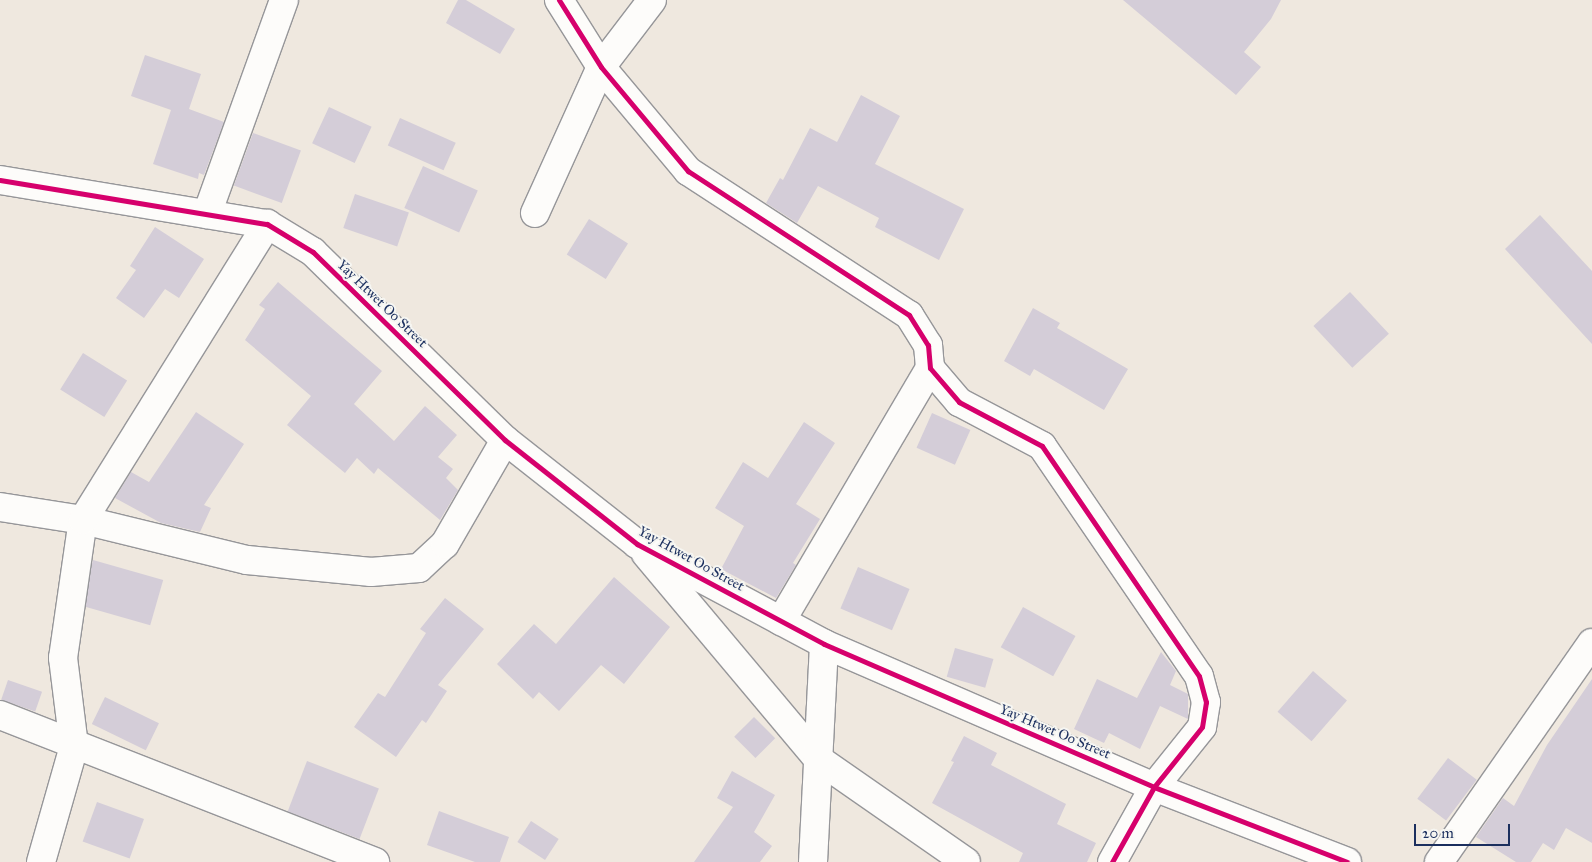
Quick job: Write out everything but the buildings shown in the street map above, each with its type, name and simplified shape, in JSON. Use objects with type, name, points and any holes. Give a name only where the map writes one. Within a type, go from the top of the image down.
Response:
[{"type":"street","points":[[208,214],[284,0]]},
{"type":"street","points":[[559,0],[601,67],[688,170],[909,315],[928,345],[930,368],[781,621]]},
{"type":"street","points":[[535,213],[601,67],[652,0]]},
{"type":"street","name":"Yay Htwet Oo Street","points":[[0,180],[267,224],[314,252],[505,440],[637,544],[824,644],[1154,787],[1347,862]]},
{"type":"street","points":[[41,862],[74,746],[62,658],[83,520],[267,224]]},
{"type":"street","points":[[930,368],[959,402],[1042,446],[1198,676],[1206,702],[1202,727],[1154,787],[1112,862]]},
{"type":"street","points":[[0,507],[83,520],[247,560],[371,572],[419,568],[445,544],[505,440]]},
{"type":"street","points":[[637,544],[818,758],[966,862]]},
{"type":"street","points":[[1439,862],[1592,642]]},
{"type":"street","points":[[813,862],[824,644]]},
{"type":"street","points":[[0,715],[74,746],[375,862]]},
{"type":"cycle path","points":[[559,0],[601,67],[688,171],[909,315],[928,345],[930,368],[959,402],[1042,446],[1199,676],[1206,702],[1202,727],[1154,787],[1112,862]]},
{"type":"cycle path","points":[[0,180],[267,224],[313,252],[505,440],[637,544],[824,644],[1154,787],[1347,862]]}]
